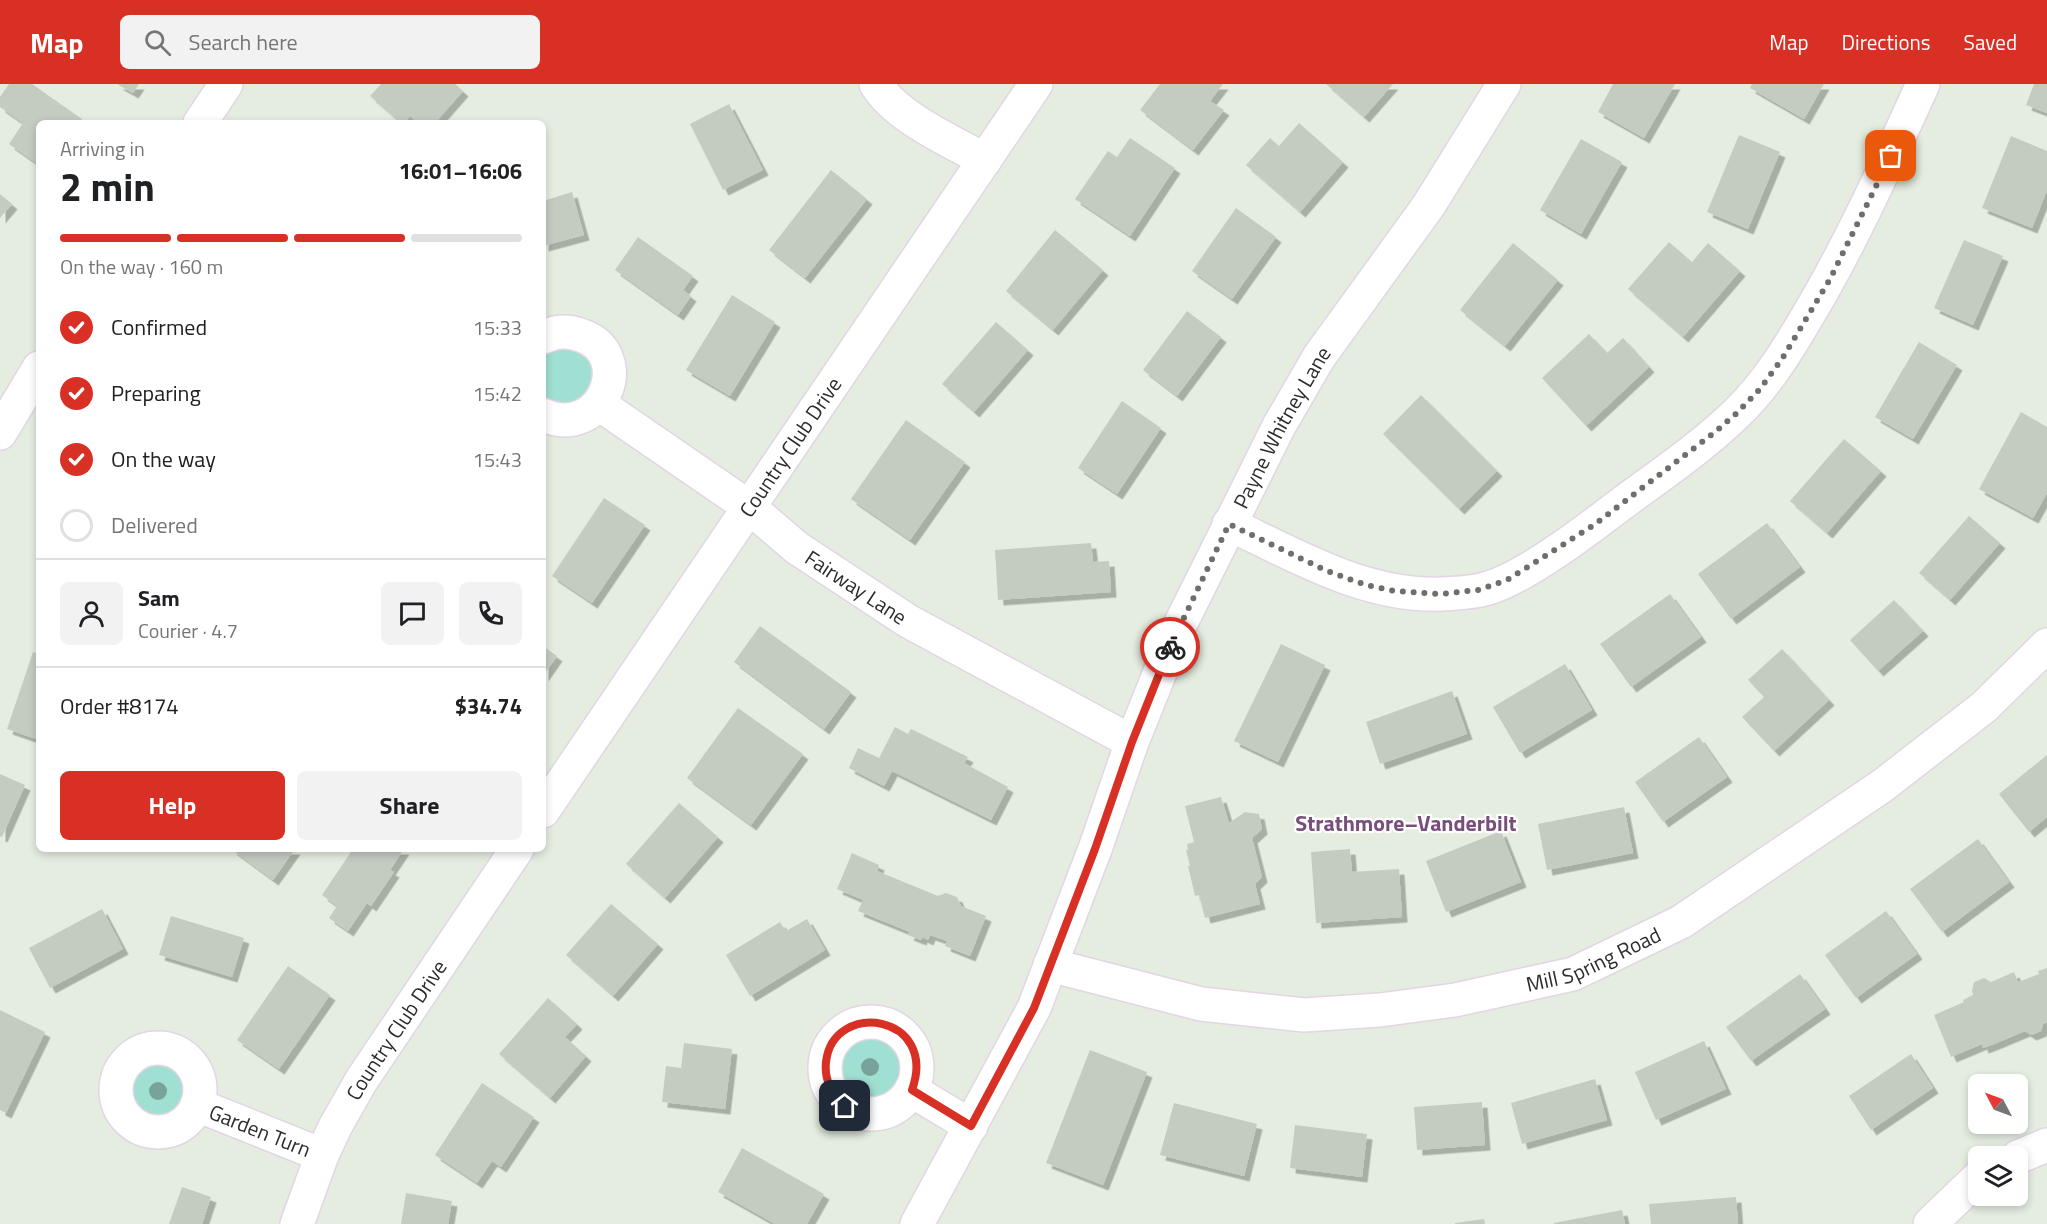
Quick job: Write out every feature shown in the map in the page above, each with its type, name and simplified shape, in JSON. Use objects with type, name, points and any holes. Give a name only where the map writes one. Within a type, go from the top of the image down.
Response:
[{"type":"street","points":[[202,120],[226,84]]},
{"type":"street","points":[[876,84],[892,103],[910,117],[985,160]]},
{"type":"street","name":"Country Club Drive","points":[[546,807],[1036,84]]},
{"type":"street","name":"Payne Whitney Lane","points":[[917,1224],[1034,1008],[1174,635],[1279,426],[1319,357],[1429,205],[1504,84]]},
{"type":"street","points":[[1229,524],[1327,571],[1366,585],[1395,591],[1440,594],[1478,590],[1507,580],[1529,567],[1594,525],[1715,432],[1760,389],[1782,359],[1830,279],[1923,84]]},
{"type":"street","points":[[546,336],[558,332],[573,332],[587,337],[605,357],[609,375],[606,393],[599,404],[588,414],[574,420],[559,420],[546,416]]},
{"type":"street","points":[[0,433],[36,373]]},
{"type":"street","name":"Fairway Lane","points":[[599,404],[749,507],[796,548],[908,621],[1132,742]]},
{"type":"street","name":"Mill Spring Road","points":[[1050,964],[1201,1004],[1304,1014],[1380,1011],[1455,1000],[1573,974],[1681,922],[1882,786],[1984,707],[2047,645]]},
{"type":"street","name":"Country Club Drive","points":[[297,1224],[322,1155],[361,1082],[515,852]]},
{"type":"street","points":[[912,1090],[971,1126]]},
{"type":"street","name":"Garden Turn","points":[[197,1105],[322,1155]]},
{"type":"street","points":[[2028,1153],[2047,1145]]},
{"type":"street","points":[[1930,1224],[1968,1188]]},
{"type":"shaded area","points":[[546,337],[587,337],[606,393],[546,414]]},
{"type":"shaded area","points":[[871,1022],[888,1026],[903,1036],[913,1051],[917,1068],[913,1085],[903,1100],[888,1110],[871,1114],[854,1110],[839,1100],[829,1085],[825,1068],[829,1051],[839,1036],[854,1026]]},
{"type":"shaded area","points":[[158,1048],[181,1055],[193,1067],[200,1090],[193,1113],[181,1125],[158,1132],[135,1125],[123,1113],[116,1090],[123,1067],[135,1055]]},
{"type":"building","points":[[9,84],[32,84],[82,119],[36,120],[36,163],[9,144],[23,123],[0,107],[0,97]]},
{"type":"building","points":[[117,84],[139,84],[133,93]]},
{"type":"building","points":[[381,84],[455,84],[463,91],[438,120],[415,120],[410,116],[407,120],[398,120],[370,96]]},
{"type":"building","points":[[1160,84],[1223,84],[1210,101],[1224,110],[1193,150],[1140,110]]},
{"type":"building","points":[[1326,84],[1393,84],[1364,117]]},
{"type":"building","points":[[1613,84],[1675,84],[1644,138],[1598,112]]},
{"type":"building","points":[[1752,84],[1824,84],[1804,119],[1750,88]]},
{"type":"building","points":[[2034,84],[2047,84],[2047,113],[2026,105]]},
{"type":"building","points":[[729,104],[763,170],[723,190],[690,124]]},
{"type":"building","points":[[1299,123],[1343,162],[1300,212],[1246,165],[1270,138],[1279,146]]},
{"type":"building","points":[[1739,135],[1780,152],[1748,229],[1707,212]]},
{"type":"building","points":[[2011,136],[2047,151],[2047,190],[2032,228],[1982,208]]},
{"type":"building","points":[[1130,138],[1175,168],[1130,236],[1075,199],[1108,151],[1117,157]]},
{"type":"building","points":[[1581,139],[1622,162],[1581,234],[1540,210]]},
{"type":"building","points":[[831,170],[867,199],[805,278],[769,250]]},
{"type":"building","points":[[572,192],[584,235],[546,245],[546,200]]},
{"type":"building","points":[[0,194],[12,204],[0,218]]},
{"type":"building","points":[[1236,208],[1276,237],[1232,299],[1192,271]]},
{"type":"building","points":[[1055,230],[1103,270],[1053,330],[1006,291]]},
{"type":"building","points":[[638,237],[693,276],[683,290],[691,296],[678,315],[615,270]]},
{"type":"building","points":[[1964,240],[2003,256],[1973,325],[1934,308]]},
{"type":"building","points":[[1669,242],[1692,262],[1708,243],[1740,271],[1683,337],[1628,289]]},
{"type":"building","points":[[1513,243],[1558,280],[1505,346],[1460,310]]},
{"type":"building","points":[[732,295],[775,322],[730,396],[686,370]]},
{"type":"building","points":[[1187,311],[1221,337],[1177,396],[1143,370]]},
{"type":"building","points":[[996,322],[1028,350],[974,412],[942,384]]},
{"type":"building","points":[[1589,334],[1607,353],[1623,338],[1649,367],[1586,426],[1542,378]]},
{"type":"building","points":[[1919,342],[1957,365],[1913,439],[1875,417]]},
{"type":"building","points":[[1421,395],[1497,471],[1459,509],[1383,434]]},
{"type":"building","points":[[1122,401],[1161,428],[1117,494],[1078,468]]},
{"type":"building","points":[[2021,412],[2047,427],[2047,493],[2033,518],[1979,489]]},
{"type":"building","points":[[906,420],[965,462],[910,540],[851,499]]},
{"type":"building","points":[[1844,439],[1881,471],[1827,533],[1790,501]]},
{"type":"building","points":[[604,498],[645,525],[592,603],[552,576]]},
{"type":"building","points":[[1969,516],[2000,543],[1950,600],[1919,573]]},
{"type":"building","points":[[1767,523],[1800,567],[1731,619],[1698,574]]},
{"type":"building","points":[[1091,543],[1093,562],[1109,561],[1111,592],[998,600],[995,550]]},
{"type":"building","points":[[1670,594],[1701,637],[1631,687],[1600,644]]},
{"type":"building","points":[[1894,600],[1923,631],[1878,671],[1850,640]]},
{"type":"building","points":[[760,626],[851,692],[824,729],[734,662]]},
{"type":"building","points":[[1281,644],[1325,665],[1278,762],[1234,741]]},
{"type":"building","points":[[546,648],[557,656],[546,672]]},
{"type":"building","points":[[1782,649],[1829,700],[1774,751],[1742,717],[1764,697],[1748,680]]},
{"type":"building","points":[[33,652],[36,653],[36,739],[7,729]]},
{"type":"building","points":[[1565,664],[1592,710],[1520,753],[1493,707]]},
{"type":"building","points":[[1452,691],[1467,734],[1380,764],[1366,722]]},
{"type":"building","points":[[738,708],[803,754],[751,825],[687,778]]},
{"type":"building","points":[[895,727],[908,734],[911,729],[968,757],[964,763],[1008,787],[991,820],[892,771],[884,786],[849,768],[858,748],[879,758]]},
{"type":"building","points":[[1699,737],[1727,777],[1663,822],[1635,782]]},
{"type":"building","points":[[2047,755],[2047,817],[2029,832],[1999,794]]},
{"type":"building","points":[[0,774],[25,785],[2,837],[0,836]]},
{"type":"building","points":[[1221,797],[1229,823],[1245,812],[1259,814],[1262,829],[1252,838],[1262,877],[1255,884],[1260,904],[1205,918],[1199,895],[1195,896],[1188,866],[1190,866],[1186,850],[1188,850],[1187,844],[1194,842],[1185,806]]},
{"type":"building","points":[[679,803],[718,837],[665,898],[626,864]]},
{"type":"building","points":[[1624,807],[1633,853],[1547,870],[1538,824]]},
{"type":"building","points":[[1501,831],[1521,882],[1446,912],[1426,861]]},
{"type":"building","points":[[1978,839],[2009,882],[1942,932],[1910,889]]},
{"type":"building","points":[[1350,849],[1352,872],[1399,869],[1402,917],[1316,923],[1311,852]]},
{"type":"building","points":[[235,852],[293,852],[273,880]]},
{"type":"building","points":[[351,852],[402,852],[390,870],[394,872],[371,906],[367,903],[348,931],[329,918],[337,906],[322,895]]},
{"type":"building","points":[[852,853],[879,865],[877,871],[938,896],[946,893],[957,897],[961,906],[986,916],[970,956],[945,946],[947,941],[930,935],[928,940],[922,937],[921,940],[908,935],[910,932],[858,911],[863,900],[837,889]]},
{"type":"building","points":[[611,904],[658,944],[613,996],[566,955]]},
{"type":"building","points":[[102,909],[123,949],[50,988],[29,948]]},
{"type":"building","points":[[1886,911],[1917,954],[1856,998],[1825,955]]},
{"type":"building","points":[[171,916],[244,938],[232,977],[159,955]]},
{"type":"building","points":[[807,919],[825,950],[750,996],[726,955],[780,922],[786,931]]},
{"type":"building","points":[[288,966],[330,995],[279,1069],[237,1040]]},
{"type":"building","points":[[2047,968],[2047,1022],[2043,1024],[2041,1031],[2031,1035],[2025,1031],[1983,1048],[1982,1044],[1951,1057],[1934,1015],[1964,1002],[1963,1000],[1973,995],[1974,982],[1984,978],[1991,982],[2014,972],[2018,982],[2039,974],[2038,971]]},
{"type":"building","points":[[1800,974],[1825,1009],[1751,1061],[1726,1027]]},
{"type":"building","points":[[548,998],[577,1024],[565,1037],[586,1056],[550,1098],[499,1054]]},
{"type":"building","points":[[0,1010],[45,1032],[6,1113],[0,1110]]},
{"type":"building","points":[[1704,1041],[1726,1089],[1656,1120],[1635,1072]]},
{"type":"building","points":[[684,1043],[732,1049],[725,1109],[662,1102],[666,1066],[681,1068]]},
{"type":"building","points":[[1090,1050],[1147,1072],[1103,1185],[1046,1163]]},
{"type":"building","points":[[1911,1054],[1933,1088],[1871,1130],[1849,1096]]},
{"type":"building","points":[[1595,1079],[1607,1120],[1522,1144],[1511,1103]]},
{"type":"building","points":[[482,1083],[534,1117],[501,1167],[492,1161],[477,1183],[435,1155]]},
{"type":"building","points":[[1482,1102],[1485,1145],[1417,1150],[1414,1107]]},
{"type":"building","points":[[1174,1103],[1257,1124],[1244,1176],[1160,1155]]},
{"type":"building","points":[[1295,1125],[1367,1134],[1362,1177],[1290,1168]]},
{"type":"building","points":[[742,1148],[824,1194],[807,1224],[775,1224],[718,1192]]},
{"type":"building","points":[[182,1187],[211,1197],[202,1224],[169,1224]]},
{"type":"building","points":[[406,1193],[452,1201],[448,1224],[401,1224]]},
{"type":"building","points":[[1736,1197],[1738,1224],[1651,1224],[1649,1204]]},
{"type":"building","points":[[1622,1210],[1625,1224],[1554,1224],[1554,1223]]},
{"type":"building","points":[[1484,1219],[1485,1224],[1455,1224],[1455,1223]]},
{"type":"way so far","points":[[1170,647],[1229,524],[1327,571],[1366,585],[1395,591],[1440,594],[1478,590],[1507,580],[1594,525],[1715,432],[1760,389],[1782,359],[1830,279],[1891,156]]},
{"type":"district","name":"Strathmore–Vanderbilt","points":[[1406,823]]},
{"type":"route","points":[[845,1106],[828,1084],[825,1070],[832,1044],[854,1025],[868,1022],[883,1023],[896,1029],[914,1050],[917,1063],[912,1090],[971,1126],[1034,1008],[1095,849],[1132,742],[1170,647]]}]
